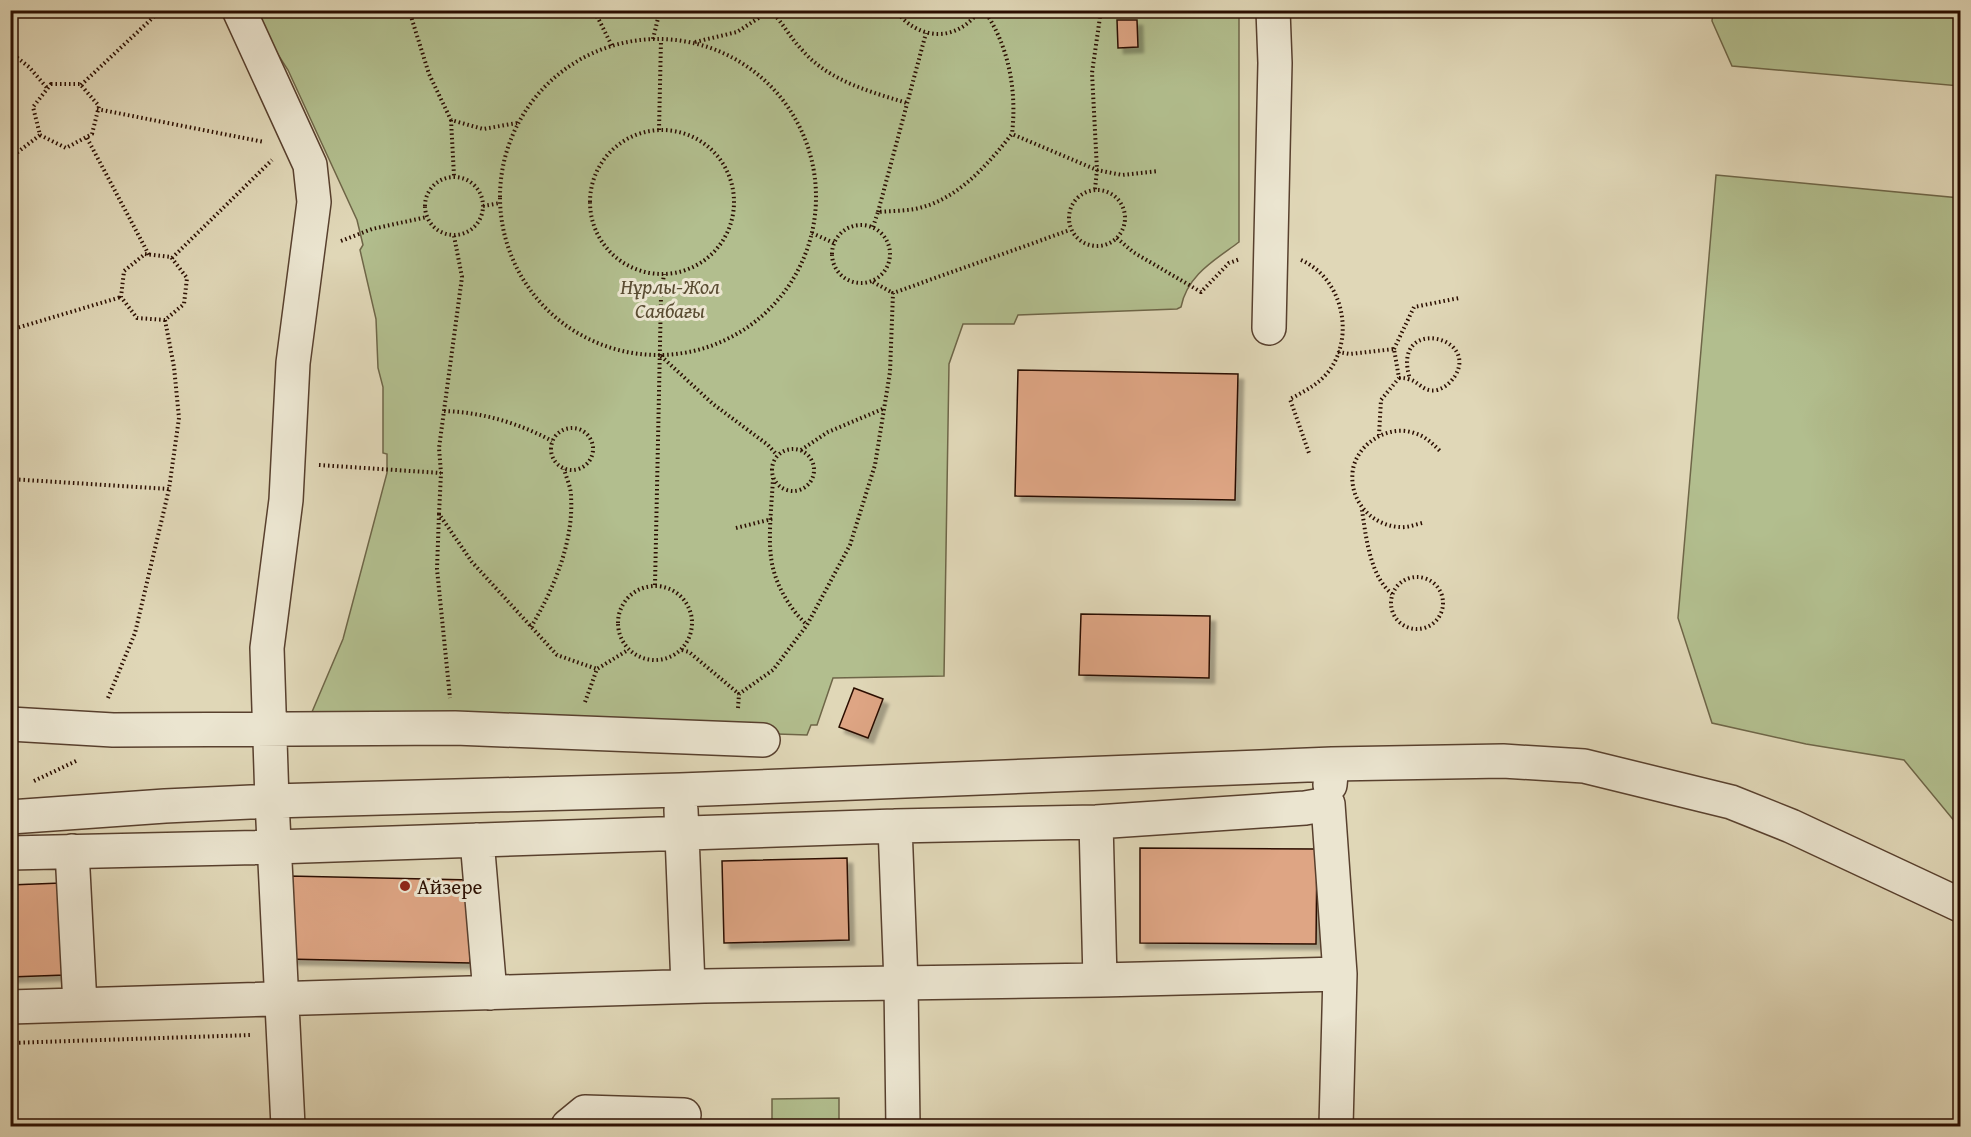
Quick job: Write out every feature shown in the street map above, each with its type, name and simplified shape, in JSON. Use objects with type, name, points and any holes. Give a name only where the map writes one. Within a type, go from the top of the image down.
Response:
[{"type":"lane","points":[[239,10],[310,165],[314,202],[293,363],[286,500],[267,648],[288,1126]]},
{"type":"lane","points":[[1269,328],[1275,63],[1273,10]]},
{"type":"lane","points":[[10,724],[103,729],[455,728],[749,739]]},
{"type":"lane","points":[[10,817],[272,801],[680,790],[1332,764],[1503,761],[1584,766],[1731,802],[1791,826],[1960,905]]},
{"type":"lane","points":[[1332,764],[1328,804],[1340,974],[1336,1126]]},
{"type":"lane","points":[[680,790],[688,986]]},
{"type":"lane","points":[[10,853],[275,848],[895,826],[1096,822],[1305,808],[1328,804]]},
{"type":"lane","points":[[1096,822],[1101,980]]},
{"type":"lane","points":[[895,826],[901,983],[903,1126]]},
{"type":"lane","points":[[477,840],[490,993]]},
{"type":"lane","points":[[72,851],[80,1005]]},
{"type":"lane","points":[[10,1007],[688,986],[1340,974]]},
{"type":"lane","points":[[568,1126],[585,1112],[684,1115]]},
{"type":"path","points":[[81,86],[161,10]]},
{"type":"path","points":[[409,10],[429,74],[451,120],[454,177]]},
{"type":"path","points":[[590,10],[598,18],[612,46]]},
{"type":"path","points":[[653,39],[660,10]]},
{"type":"path","points":[[878,212],[916,209],[952,195],[982,170],[1012,134],[1015,111],[1011,72],[997,29],[982,10],[964,27],[939,34],[914,29],[895,10]]},
{"type":"path","points":[[1095,189],[1097,170],[1092,73],[1101,10]]},
{"type":"path","points":[[694,42],[732,57],[766,81],[793,113],[810,151],[816,192],[812,233],[798,272],[774,306],[742,332],[704,349],[660,356],[622,352],[583,338],[550,313],[524,282],[507,244],[500,203],[504,162],[518,123],[542,89],[574,63],[612,46],[653,39],[694,42],[737,32],[771,11],[803,52],[828,73],[873,93],[908,103]]},
{"type":"path","points":[[873,227],[926,33]]},
{"type":"path","points":[[659,130],[662,40]]},
{"type":"path","points":[[10,52],[48,89]]},
{"type":"path","points":[[51,84],[80,84],[81,86],[99,106],[92,134],[66,148],[40,135],[33,107],[51,84]]},
{"type":"path","points":[[97,109],[274,144]]},
{"type":"path","points":[[451,120],[483,129],[518,123]]},
{"type":"path","points":[[659,130],[678,131],[695,138],[711,149],[727,172],[734,199],[728,227],[714,251],[699,263],[664,274],[645,272],[628,265],[613,254],[601,240],[593,223],[590,204],[591,185],[598,168],[609,153],[623,141],[640,133],[659,130]]},
{"type":"path","points":[[1012,134],[1097,170],[1122,175],[1158,171]]},
{"type":"path","points":[[10,158],[40,135]]},
{"type":"path","points":[[87,138],[149,255]]},
{"type":"path","points":[[172,258],[278,154]]},
{"type":"path","points":[[454,177],[465,179],[475,185],[481,195],[483,206],[481,217],[474,226],[465,233],[454,236],[433,227],[424,206],[433,185],[443,178],[454,177]]},
{"type":"path","points":[[1095,189],[1108,192],[1119,200],[1125,213],[1124,226],[1117,238],[1105,246],[1092,246],[1079,241],[1070,230],[1068,216],[1072,203],[1082,193],[1095,189]]},
{"type":"path","points":[[483,206],[500,203]]},
{"type":"path","points":[[308,250],[352,238],[372,229],[427,217]]},
{"type":"path","points":[[861,225],[873,227],[882,233],[888,243],[891,254],[888,265],[882,275],[872,281],[861,284],[850,282],[840,275],[834,266],[832,254],[834,243],[840,233],[850,227],[861,225]]},
{"type":"path","points":[[872,281],[893,293],[1070,230]]},
{"type":"path","points":[[812,233],[834,243]]},
{"type":"path","points":[[454,236],[462,277],[438,448],[441,473],[437,569],[447,679],[455,728]]},
{"type":"path","points":[[1117,238],[1133,252],[1201,292],[1209,282]]},
{"type":"path","points":[[145,254],[172,258],[187,278],[184,304],[165,320],[137,318],[121,297],[124,271],[145,254]]},
{"type":"path","points":[[655,585],[661,296],[664,274]]},
{"type":"path","points":[[740,694],[773,670],[807,625],[850,545],[875,465],[885,408],[890,372],[893,293]]},
{"type":"path","points":[[10,330],[121,297]]},
{"type":"path","points":[[1379,435],[1381,400],[1399,378],[1394,349],[1414,308],[1460,298]]},
{"type":"path","points":[[28,784],[84,757],[103,729],[102,711],[135,633],[169,489],[179,418],[174,367],[165,320]]},
{"type":"path","points":[[1399,378],[1410,379],[1421,388],[1437,390],[1450,384],[1458,371],[1458,356],[1450,343],[1436,337],[1421,340],[1410,350],[1406,364],[1410,379]]},
{"type":"path","points":[[1338,352],[1350,354],[1394,349]]},
{"type":"path","points":[[660,356],[713,404],[768,445],[777,455]]},
{"type":"path","points":[[801,450],[828,432],[885,408]]},
{"type":"path","points":[[443,411],[502,421],[534,431],[552,441]]},
{"type":"path","points":[[564,429],[580,429],[592,441],[592,457],[580,469],[564,469],[552,457],[550,449],[552,441],[564,429]]},
{"type":"path","points":[[1392,594],[1384,588],[1375,569],[1366,536],[1362,509],[1353,490],[1353,468],[1362,449],[1379,435],[1396,430],[1413,432],[1429,439],[1440,451]]},
{"type":"path","points":[[773,478],[784,490],[801,490],[812,478],[814,470],[812,462],[801,450],[793,448],[777,455],[771,470],[773,478],[771,557],[783,596],[807,625]]},
{"type":"path","points":[[288,464],[441,473]]},
{"type":"path","points":[[531,627],[543,608],[560,568],[570,524],[571,494],[564,469]]},
{"type":"path","points":[[10,479],[169,489]]},
{"type":"path","points":[[1362,509],[1380,523],[1401,528],[1422,523]]},
{"type":"path","points":[[439,513],[472,562],[557,656],[597,669]]},
{"type":"path","points":[[736,528],[772,519]]},
{"type":"path","points":[[1420,577],[1431,581],[1440,589],[1443,600],[1442,612],[1436,622],[1425,628],[1414,629],[1403,625],[1394,616],[1391,606],[1392,594],[1398,584],[1408,578],[1420,577]]},
{"type":"path","points":[[655,585],[669,588],[682,596],[690,609],[693,623],[690,638],[682,650],[669,658],[655,661],[640,658],[628,650],[620,638],[617,623],[620,609],[628,596],[640,588],[655,585]]},
{"type":"path","points":[[580,732],[582,712],[597,669],[628,650]]},
{"type":"path","points":[[682,650],[689,652],[740,694],[749,739]]},
{"type":"path","points":[[10,1043],[284,1034]]},
{"type":"green space","name":"Нұрлы-Жол Саябағы","points":[[250,11],[1239,11],[1239,242],[1203,269],[1189,286],[1181,307],[1177,309],[1018,315],[1014,324],[963,324],[949,364],[944,676],[833,678],[817,725],[811,725],[807,735],[309,719],[343,639],[387,473],[387,454],[383,453],[383,387],[378,368],[376,319],[360,250],[363,245],[357,220],[288,70]]},
{"type":"green space","points":[[1713,11],[1960,11],[1960,86],[1732,66],[1712,21]]},
{"type":"green space","points":[[1716,175],[1960,198],[1960,828],[1904,760],[1806,744],[1712,723],[1678,618]]},
{"type":"green space","points":[[839,1098],[839,1126],[772,1126],[772,1099]]},
{"type":"building","points":[[1117,20],[1137,20],[1138,47],[1118,48]]},
{"type":"building","points":[[1018,370],[1238,374],[1235,500],[1015,496]]},
{"type":"building","points":[[1081,614],[1210,616],[1209,678],[1079,675]]},
{"type":"building","points":[[854,688],[883,699],[868,738],[839,727]]},
{"type":"building","points":[[1140,848],[1317,849],[1316,944],[1140,943]]},
{"type":"building","points":[[847,858],[849,940],[724,943],[722,861]]},
{"type":"building","points":[[288,876],[472,880],[470,963],[286,959]]},
{"type":"building","points":[[61,883],[65,975],[10,977],[10,885]]},
{"type":"place","name":"Айзере","points":[[405,886]]}]
